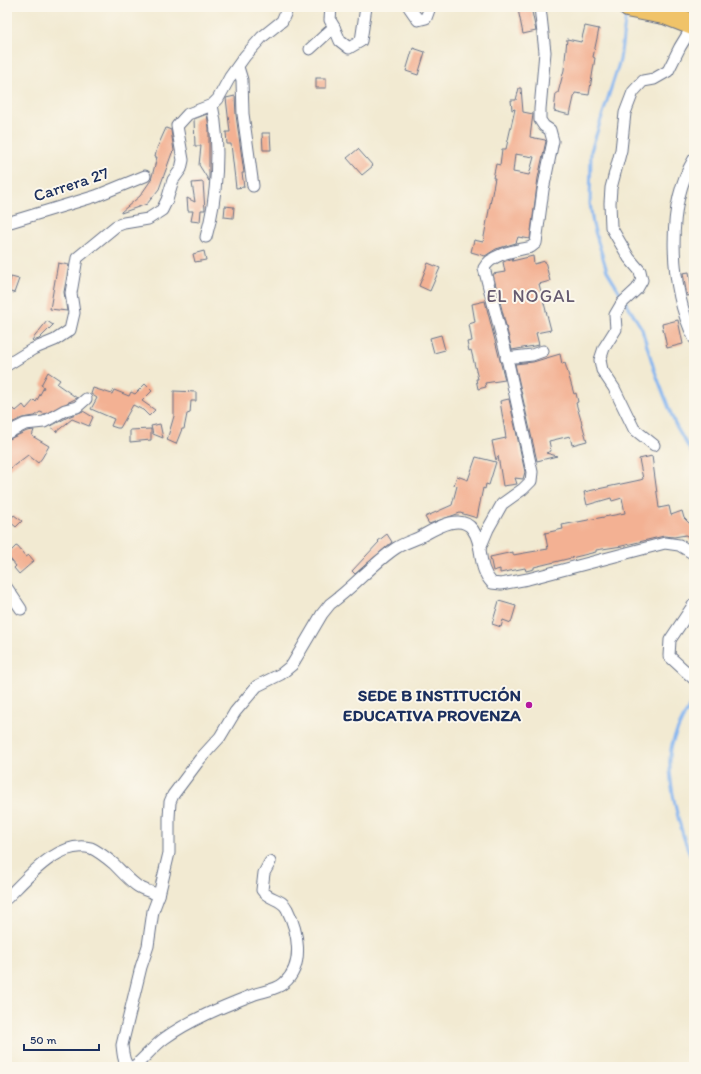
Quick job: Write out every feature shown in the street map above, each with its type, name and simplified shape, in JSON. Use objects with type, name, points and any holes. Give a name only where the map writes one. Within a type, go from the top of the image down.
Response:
[{"type":"highway","points":[[629,7],[666,14],[694,25]]},
{"type":"street","points":[[7,365],[33,349],[55,340],[70,330],[74,313],[71,293],[77,258],[116,226],[148,219],[162,210],[167,200],[173,180],[181,169],[183,160],[177,126],[179,122],[188,114],[212,105],[218,99],[238,67],[262,37],[282,21],[288,7]]},
{"type":"street","points":[[331,7],[330,20],[340,41],[349,48],[361,41],[366,7]]},
{"type":"street","points":[[409,7],[418,20],[426,18],[430,7]]},
{"type":"street","points":[[480,548],[488,529],[502,504],[523,489],[531,481],[530,460],[484,268],[488,261],[496,257],[531,247],[536,243],[543,190],[553,141],[550,130],[544,126],[540,120],[540,102],[545,52],[540,7]]},
{"type":"street","points":[[654,445],[634,429],[614,388],[602,370],[600,360],[604,348],[616,329],[616,315],[622,303],[637,289],[642,280],[640,271],[629,258],[611,226],[611,188],[621,150],[625,113],[633,92],[643,82],[654,79],[668,71],[680,47],[694,25]]},
{"type":"street","points":[[310,48],[334,27]]},
{"type":"street","points":[[238,67],[242,80],[243,114],[253,186]]},
{"type":"street","points":[[206,237],[213,212],[216,183],[216,144],[212,105]]},
{"type":"street","points":[[694,159],[683,181],[678,199],[675,235],[675,266],[681,306],[694,338]]},
{"type":"street","name":"Carrera 27","points":[[7,223],[96,196],[146,176]]},
{"type":"street","points":[[506,358],[532,356],[543,350]]},
{"type":"street","points":[[7,433],[25,424],[44,422],[65,410],[77,407],[86,398]]},
{"type":"street","points":[[270,862],[264,873],[262,890],[268,898],[279,901],[287,908],[298,954],[291,974],[285,983],[277,988],[251,995],[196,1020],[165,1038],[136,1065],[130,1067],[126,1064],[123,1057],[122,1045],[141,967],[148,946],[153,911],[159,896],[169,853],[168,818],[170,802],[173,795],[200,759],[220,737],[235,712],[257,686],[281,674],[292,664],[322,614],[330,604],[396,548],[450,522],[463,522],[473,529],[480,548],[481,565],[484,575],[492,583],[501,584],[665,543],[679,545],[694,554]]},
{"type":"street","points":[[7,588],[21,609]]},
{"type":"street","points":[[694,604],[670,640],[669,656],[694,679]]},
{"type":"street","points":[[7,898],[34,871],[51,858],[69,848],[81,846],[92,849],[114,864],[137,886],[159,896]]},
{"type":"building","points":[[531,7],[536,31],[523,34],[518,9]]},
{"type":"building","points":[[585,26],[599,29],[593,57],[595,58],[589,95],[575,93],[570,115],[554,111],[556,93],[558,93],[564,70],[567,39],[581,42]]},
{"type":"building","points":[[413,48],[425,52],[418,75],[406,71]]},
{"type":"building","points":[[316,78],[326,78],[326,88],[316,88]]},
{"type":"building","points":[[519,88],[521,88],[523,112],[533,114],[530,137],[546,141],[538,178],[530,239],[518,237],[516,243],[496,249],[485,256],[471,252],[474,240],[483,242],[495,178],[493,178],[496,164],[500,165],[502,149],[506,149],[515,109],[512,110],[511,100],[516,100]],"holes":[[[515,154],[534,157],[529,175],[513,172]]]},
{"type":"building","points":[[235,96],[236,115],[244,173],[242,173],[244,187],[236,188],[231,144],[227,144],[226,132],[230,132],[226,98]]},
{"type":"building","points":[[207,114],[209,128],[209,181],[199,165],[201,146],[195,146],[194,119]]},
{"type":"building","points":[[166,128],[171,130],[174,151],[159,189],[147,204],[121,213],[140,196],[151,180],[157,157],[155,157],[157,148]]},
{"type":"building","points":[[262,133],[270,133],[271,150],[263,150]]},
{"type":"building","points":[[358,149],[373,166],[362,175],[347,158]]},
{"type":"building","points":[[203,182],[205,210],[201,210],[200,222],[191,221],[193,211],[188,211],[187,198],[195,202],[192,183]]},
{"type":"building","points":[[225,206],[234,207],[233,218],[224,217]]},
{"type":"building","points":[[204,251],[206,260],[195,262],[193,254]]},
{"type":"building","points":[[533,256],[534,264],[545,261],[550,281],[539,284],[551,330],[536,333],[539,345],[512,350],[493,274],[505,272],[503,262],[513,258],[512,261]]},
{"type":"building","points":[[58,263],[69,265],[64,292],[67,311],[50,309]]},
{"type":"building","points":[[428,263],[440,268],[430,291],[419,286]]},
{"type":"building","points":[[689,272],[693,295],[687,296],[683,273]]},
{"type":"building","points":[[11,277],[19,279],[14,293],[7,291]]},
{"type":"building","points":[[485,301],[505,380],[485,383],[486,387],[478,389],[476,379],[478,379],[471,350],[469,351],[467,342],[472,341],[469,324],[475,322],[472,304]]},
{"type":"building","points":[[678,320],[683,344],[667,348],[662,324]]},
{"type":"building","points":[[47,321],[53,325],[39,339],[33,341],[32,340]]},
{"type":"building","points":[[441,335],[445,350],[434,353],[430,338]]},
{"type":"building","points":[[560,354],[562,364],[565,363],[574,394],[576,393],[578,402],[576,403],[587,441],[572,445],[570,436],[549,441],[551,451],[546,453],[557,456],[537,461],[515,364],[533,362]]},
{"type":"building","points":[[48,372],[60,380],[57,384],[77,398],[45,414],[40,412],[35,416],[22,418],[7,425],[7,415],[14,409],[16,411],[23,405],[26,409],[34,400],[36,402],[44,387],[41,385]]},
{"type":"building","points":[[145,384],[152,391],[142,401],[155,410],[149,416],[143,410],[133,405],[120,428],[117,428],[111,426],[114,419],[91,409],[97,398],[91,394],[93,388],[112,394],[114,390],[129,396],[131,392],[135,394]]},
{"type":"building","points":[[174,391],[196,392],[196,401],[191,401],[190,413],[187,414],[184,429],[182,429],[176,444],[167,440],[174,416]]},
{"type":"building","points":[[509,399],[525,472],[523,479],[515,478],[517,484],[503,486],[498,456],[496,460],[492,441],[506,438],[500,401]]},
{"type":"building","points":[[83,411],[93,417],[89,426],[72,419],[56,432],[51,426],[68,417]]},
{"type":"building","points":[[160,424],[163,438],[153,434],[151,426]]},
{"type":"building","points":[[151,429],[151,440],[130,442],[130,430]]},
{"type":"building","points":[[34,430],[32,436],[49,446],[42,458],[38,463],[28,455],[7,471],[7,440],[27,431]]},
{"type":"building","points":[[652,456],[659,508],[669,506],[671,515],[682,511],[684,518],[694,528],[694,544],[686,535],[674,537],[664,536],[622,546],[596,550],[596,552],[534,567],[534,569],[526,571],[525,568],[500,573],[500,569],[493,571],[490,557],[513,552],[513,555],[548,549],[545,533],[563,529],[562,525],[625,513],[622,498],[612,501],[611,498],[587,505],[584,492],[643,479],[639,459]]},
{"type":"building","points":[[476,457],[496,462],[489,485],[486,484],[485,489],[483,488],[477,518],[460,513],[429,524],[425,517],[452,505],[457,486],[454,485],[457,476],[468,480]]},
{"type":"building","points":[[14,515],[22,521],[16,527],[9,521]]},
{"type":"building","points":[[387,534],[392,542],[355,574],[352,571],[379,542],[378,541]]},
{"type":"building","points":[[16,546],[26,557],[29,555],[34,561],[19,574],[14,568],[16,566],[7,555]]},
{"type":"building","points":[[499,601],[516,606],[511,623],[503,620],[501,627],[492,624]]},
{"type":"waterway","points":[[626,14],[620,60],[591,151],[590,203],[593,225],[607,271],[642,329],[654,369],[675,424],[694,457]]},
{"type":"waterway","points":[[694,697],[674,738],[670,757],[670,772],[675,805],[684,838],[694,864]]},
{"type":"place","name":"SEDE B INSTITUCIÓN EDUCATIVA PROVENZA","points":[[529,705]]},
{"type":"district","name":"EL NOGAL","points":[[531,296]]}]
